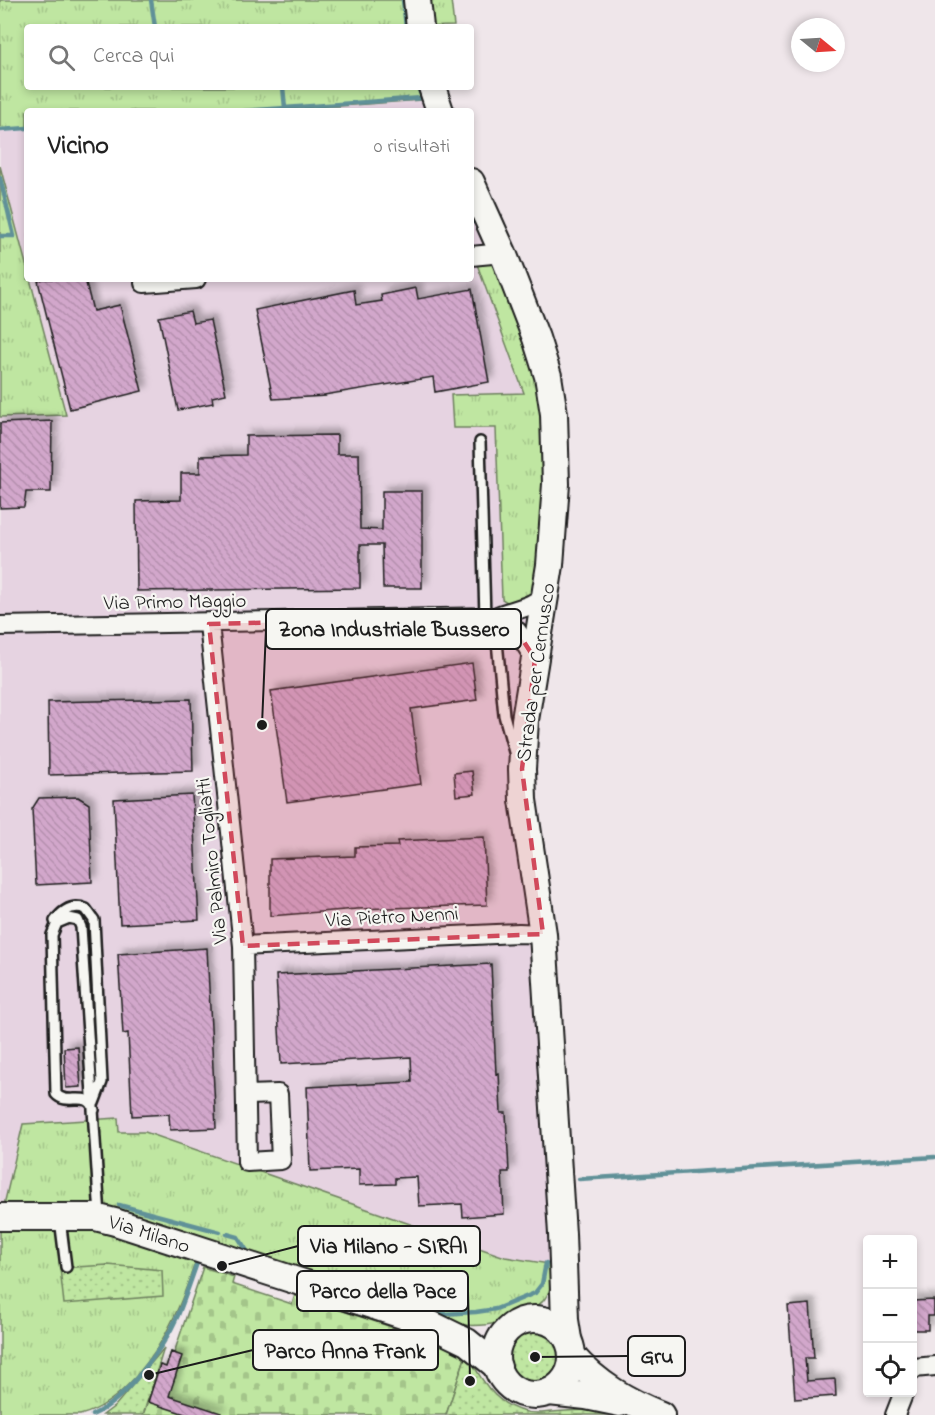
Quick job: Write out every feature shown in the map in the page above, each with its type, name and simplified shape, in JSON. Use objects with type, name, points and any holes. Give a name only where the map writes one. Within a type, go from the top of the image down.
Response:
[{"type":"street","points":[[417,0],[420,24]]},
{"type":"street","points":[[433,90],[439,108]]},
{"type":"street","name":"Strada per Cernusco","points":[[474,189],[503,253],[540,350],[548,376],[554,414],[554,514],[542,623],[524,726],[522,784],[543,934],[565,1320],[570,1348]]},
{"type":"street","points":[[474,256],[503,253]]},
{"type":"street","points":[[144,284],[165,282]]},
{"type":"street","name":"Via Primo Maggio","points":[[0,626],[492,621],[540,601],[546,593]]},
{"type":"street","points":[[492,621],[517,631],[531,630],[542,623],[537,615],[515,610]]},
{"type":"street","name":"Via Palmiro Togliatti","points":[[209,624],[243,946],[246,1095]]},
{"type":"street","points":[[517,631],[535,659]]},
{"type":"street","name":"Via Pietro Nenni","points":[[243,946],[519,933],[543,934]]},
{"type":"street","name":"Via Milano","points":[[0,1217],[100,1218],[430,1324],[479,1332],[540,1320],[562,1331],[570,1348],[600,1384],[651,1411]]},
{"type":"street","name":"Strada per Cernusco","points":[[518,1324],[544,1306],[553,1293],[562,1247]]},
{"type":"street","name":"Via Milano","points":[[430,1324],[466,1342],[498,1367],[504,1381],[518,1392],[535,1395],[549,1392],[598,1398],[651,1411]]},
{"type":"street","points":[[498,1367],[498,1347],[518,1324]]},
{"type":"street","points":[[549,1392],[561,1385],[566,1378],[571,1367],[570,1348]]},
{"type":"street","points":[[917,1368],[935,1366]]},
{"type":"street","points":[[895,1415],[902,1397]]},
{"type":"lane","points":[[480,442],[492,621],[504,715],[522,784]]},
{"type":"lane","points":[[81,907],[92,915],[94,923],[102,1082],[94,1108],[88,1099],[61,1099],[56,1094],[52,935],[55,921],[65,910],[81,907]]},
{"type":"lane","points":[[52,935],[56,925],[65,918],[74,918],[81,927],[100,1218]]},
{"type":"lane","points":[[60,1217],[66,1268]]},
{"type":"highlighted area","points":[[495,617],[517,631],[535,659],[522,769],[543,934],[243,946],[209,624]]},
{"type":"shaded area","points":[[434,99],[438,108],[312,108]]},
{"type":"shaded area","points":[[24,129],[24,257],[0,166],[0,131]]},
{"type":"shaded area","points":[[474,193],[536,335],[528,695],[560,1266],[506,1257],[145,1132],[119,1132],[117,1118],[23,1124],[5,1206],[0,1206],[0,417],[65,415],[31,282],[474,282]]},
{"type":"green space","points":[[0,0],[408,0],[411,24],[24,24],[24,90],[430,90],[434,99],[312,108],[24,108],[24,129],[0,130]]},
{"type":"green space","points":[[417,0],[451,0],[454,24],[421,24]]},
{"type":"green space","points":[[0,166],[24,257],[24,282],[31,282],[66,415],[0,417]]},
{"type":"green space","points":[[501,254],[542,352],[547,592],[518,609],[502,599],[496,428],[453,428],[451,395],[524,393],[474,256]]},
{"type":"green space","points":[[118,1118],[119,1132],[145,1132],[505,1257],[556,1265],[550,1289],[541,1303],[514,1317],[490,1324],[463,1325],[201,1247],[182,1300],[158,1347],[136,1376],[110,1401],[80,1415],[0,1415],[0,1222],[23,1124]]},
{"type":"green space","points":[[108,1265],[162,1270],[163,1296],[64,1304],[60,1268]]},
{"type":"green space","points":[[203,1267],[234,1277],[232,1284],[292,1304],[295,1295],[467,1352],[446,1415],[143,1415],[160,1365],[166,1367],[171,1352],[174,1353]]},
{"type":"green space","points":[[535,1330],[545,1332],[554,1338],[560,1347],[562,1357],[560,1367],[554,1376],[545,1382],[535,1384],[525,1382],[516,1376],[510,1367],[508,1357],[510,1347],[516,1338],[525,1332]]},
{"type":"green space","points":[[164,1348],[143,1415],[103,1415],[115,1406]]},
{"type":"green space","points":[[467,1352],[487,1386],[505,1403],[516,1409],[542,1413],[586,1410],[612,1415],[446,1415]]},
{"type":"building","points":[[38,282],[86,282],[93,311],[120,305],[142,391],[70,409]]},
{"type":"building","points":[[416,288],[418,299],[472,289],[489,382],[435,392],[433,377],[325,396],[273,399],[255,310],[354,290],[356,305],[382,301],[381,295]]},
{"type":"building","points":[[190,311],[193,323],[210,320],[226,394],[212,397],[213,403],[178,410],[159,317]]},
{"type":"building","points":[[52,421],[51,492],[26,492],[24,507],[0,508],[0,423]]},
{"type":"building","points":[[337,435],[337,454],[359,454],[360,529],[382,530],[382,491],[422,491],[422,588],[383,588],[382,545],[360,545],[360,588],[137,591],[136,501],[181,500],[181,473],[200,473],[200,456],[246,455],[246,436]]},
{"type":"building","points":[[472,663],[477,700],[411,709],[421,784],[287,802],[271,691]]},
{"type":"building","points":[[191,699],[193,771],[49,775],[48,702]]},
{"type":"building","points":[[472,771],[475,794],[456,796],[454,773]]},
{"type":"building","points":[[192,795],[199,920],[120,924],[114,799]]},
{"type":"building","points":[[78,797],[89,804],[92,882],[36,885],[32,809],[39,798]]},
{"type":"building","points":[[484,837],[487,905],[357,909],[270,916],[270,859],[355,856],[355,847],[398,846],[397,841]]},
{"type":"building","points":[[207,948],[216,1128],[170,1130],[169,1114],[132,1116],[128,1033],[123,1034],[118,954]]},
{"type":"building","points":[[491,964],[496,1074],[499,1073],[501,1113],[506,1113],[509,1172],[502,1172],[504,1214],[463,1217],[462,1204],[419,1206],[417,1177],[395,1178],[395,1184],[359,1185],[359,1169],[310,1171],[307,1087],[412,1082],[411,1057],[281,1064],[276,975]]},
{"type":"building","points":[[78,1047],[81,1087],[66,1088],[64,1048]]},
{"type":"building","points":[[934,1300],[934,1316],[928,1316],[928,1330],[917,1330],[917,1301]]},
{"type":"building","points":[[810,1304],[814,1358],[805,1358],[807,1381],[835,1379],[836,1396],[795,1399],[788,1306]]},
{"type":"building","points":[[171,1352],[182,1356],[169,1396],[221,1413],[221,1415],[188,1415],[148,1402],[160,1365],[166,1367]]},
{"type":"waterway","points":[[151,0],[155,24]]},
{"type":"waterway","points":[[403,0],[406,24]]},
{"type":"waterway","points":[[283,90],[285,108]]},
{"type":"waterway","points":[[419,90],[423,100]]},
{"type":"waterway","points":[[285,108],[422,98]]},
{"type":"waterway","points":[[0,130],[24,128]]},
{"type":"waterway","points":[[0,178],[14,236],[0,236]]},
{"type":"waterway","points":[[579,1179],[935,1157]]},
{"type":"waterway","points":[[119,1205],[220,1232]]},
{"type":"waterway","points":[[227,1234],[238,1237],[249,1254]]},
{"type":"waterway","points":[[92,1415],[105,1408],[130,1386],[153,1357],[172,1328],[197,1263]]},
{"type":"waterway","points":[[386,1296],[442,1314],[496,1309],[535,1293],[542,1284],[546,1263]]},
{"type":"place","name":"Zona Industriale Bussero","points":[[262,725]]},
{"type":"place","name":"Via Milano - SIRAI","points":[[222,1266]]},
{"type":"place","name":"Gru","points":[[535,1357]]},
{"type":"place","name":"Parco Anna Frank","points":[[149,1375]]},
{"type":"place","name":"Parco della Pace","points":[[470,1381]]}]
